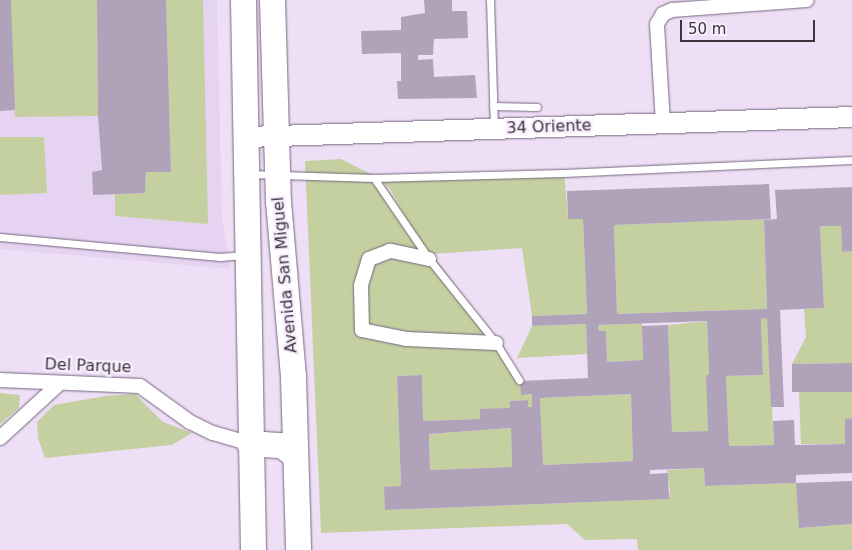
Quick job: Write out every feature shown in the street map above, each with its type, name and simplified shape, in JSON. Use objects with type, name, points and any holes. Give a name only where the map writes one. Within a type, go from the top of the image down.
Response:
[{"type":"highway","name":"Avenida San Miguel","points":[[243,0],[247,137],[249,443],[253,550]]},
{"type":"highway","name":"Avenida San Miguel","points":[[272,0],[277,175],[292,369],[298,550]]},
{"type":"highway","points":[[249,443],[281,445],[295,455]]},
{"type":"street","points":[[663,123],[656,24],[663,14],[672,10],[807,0]]},
{"type":"street","name":"34 Oriente","points":[[247,137],[852,117]]},
{"type":"street","points":[[429,259],[390,251],[369,259],[361,286],[362,330],[407,339],[496,343]]},
{"type":"street","name":"Del Parque","points":[[0,380],[140,386],[190,422],[213,433],[249,443]]},
{"type":"street","points":[[0,438],[59,384]]},
{"type":"lane","points":[[490,0],[494,128]]},
{"type":"lane","points":[[493,106],[537,107]]},
{"type":"lane","points":[[247,174],[374,178],[563,174],[852,160]]},
{"type":"lane","points":[[374,178],[429,259],[496,343],[519,380]]},
{"type":"lane","points":[[0,237],[220,257],[248,254]]},
{"type":"shaded area","points":[[0,0],[217,0],[222,217],[230,269],[0,249]]},
{"type":"green space","points":[[11,0],[97,0],[98,116],[15,117]]},
{"type":"green space","points":[[166,0],[203,0],[208,224],[115,216],[115,194],[145,193],[146,172],[171,172]]},
{"type":"green space","points":[[0,137],[44,137],[47,193],[0,195]]},
{"type":"green space","points":[[341,159],[375,176],[386,187],[403,212],[390,189],[380,179],[564,170],[568,219],[583,219],[587,314],[532,316],[522,248],[432,254],[498,342],[494,345],[522,381],[521,395],[532,394],[532,407],[528,407],[528,400],[510,401],[510,408],[480,419],[423,421],[422,375],[397,376],[401,486],[385,510],[669,499],[670,489],[667,470],[704,468],[705,486],[796,483],[800,528],[852,524],[852,550],[638,550],[637,539],[585,540],[567,524],[321,533],[305,161]]},
{"type":"green space","points":[[771,219],[764,220],[767,309],[617,314],[614,225]]},
{"type":"green space","points":[[820,226],[841,226],[842,251],[852,251],[852,363],[792,364],[806,337],[804,309],[824,308]]},
{"type":"green space","points":[[767,318],[774,445],[729,446],[726,376],[763,375],[761,319]]},
{"type":"green space","points":[[707,321],[709,374],[708,431],[672,432],[668,325]]},
{"type":"green space","points":[[642,323],[643,360],[607,362],[606,331],[599,331],[598,325]]},
{"type":"green space","points":[[586,324],[587,354],[517,358],[532,326]]},
{"type":"green space","points":[[799,392],[852,392],[852,418],[845,419],[845,444],[801,444]]},
{"type":"green space","points":[[0,393],[20,395],[19,408],[0,424]]},
{"type":"green space","points":[[135,394],[163,422],[192,433],[172,445],[45,458],[38,438],[37,422],[54,405],[106,396]]},
{"type":"green space","points":[[631,394],[633,461],[543,465],[540,398]]},
{"type":"green space","points":[[511,428],[512,467],[430,470],[429,434]]},
{"type":"building","points":[[0,0],[11,0],[15,110],[0,111]]},
{"type":"building","points":[[97,0],[166,0],[171,172],[146,172],[145,193],[93,195],[92,172],[102,170],[98,116]]},
{"type":"building","points":[[424,0],[452,0],[452,11],[467,11],[468,38],[434,39],[433,55],[418,55],[418,60],[433,59],[434,77],[475,75],[477,98],[398,99],[397,81],[401,81],[401,53],[362,54],[361,31],[401,30],[401,17],[425,13]]},
{"type":"building","points":[[769,184],[771,219],[614,225],[617,314],[767,309],[764,220],[777,219],[775,190],[852,187],[852,251],[842,252],[841,226],[820,226],[824,308],[780,310],[784,407],[771,407],[767,318],[761,319],[763,375],[726,376],[729,446],[774,445],[773,421],[794,420],[795,445],[845,444],[845,419],[852,418],[852,473],[796,475],[796,483],[705,486],[704,468],[650,470],[650,474],[668,473],[669,499],[385,510],[384,487],[401,486],[397,376],[422,375],[423,421],[480,419],[480,409],[510,408],[510,401],[528,400],[528,407],[532,407],[532,394],[521,395],[520,381],[588,378],[586,324],[532,326],[532,316],[587,314],[583,219],[568,219],[567,191]],"holes":[[[707,321],[709,374],[706,376],[708,431],[672,432],[668,325],[642,326],[643,360],[607,362],[606,331],[599,331],[598,325]],[[631,394],[633,461],[543,465],[540,398]],[[511,428],[512,467],[430,470],[429,434]]]},
{"type":"building","points":[[852,363],[852,392],[792,392],[792,364]]},
{"type":"building","points":[[852,481],[852,524],[799,528],[796,483]]}]
